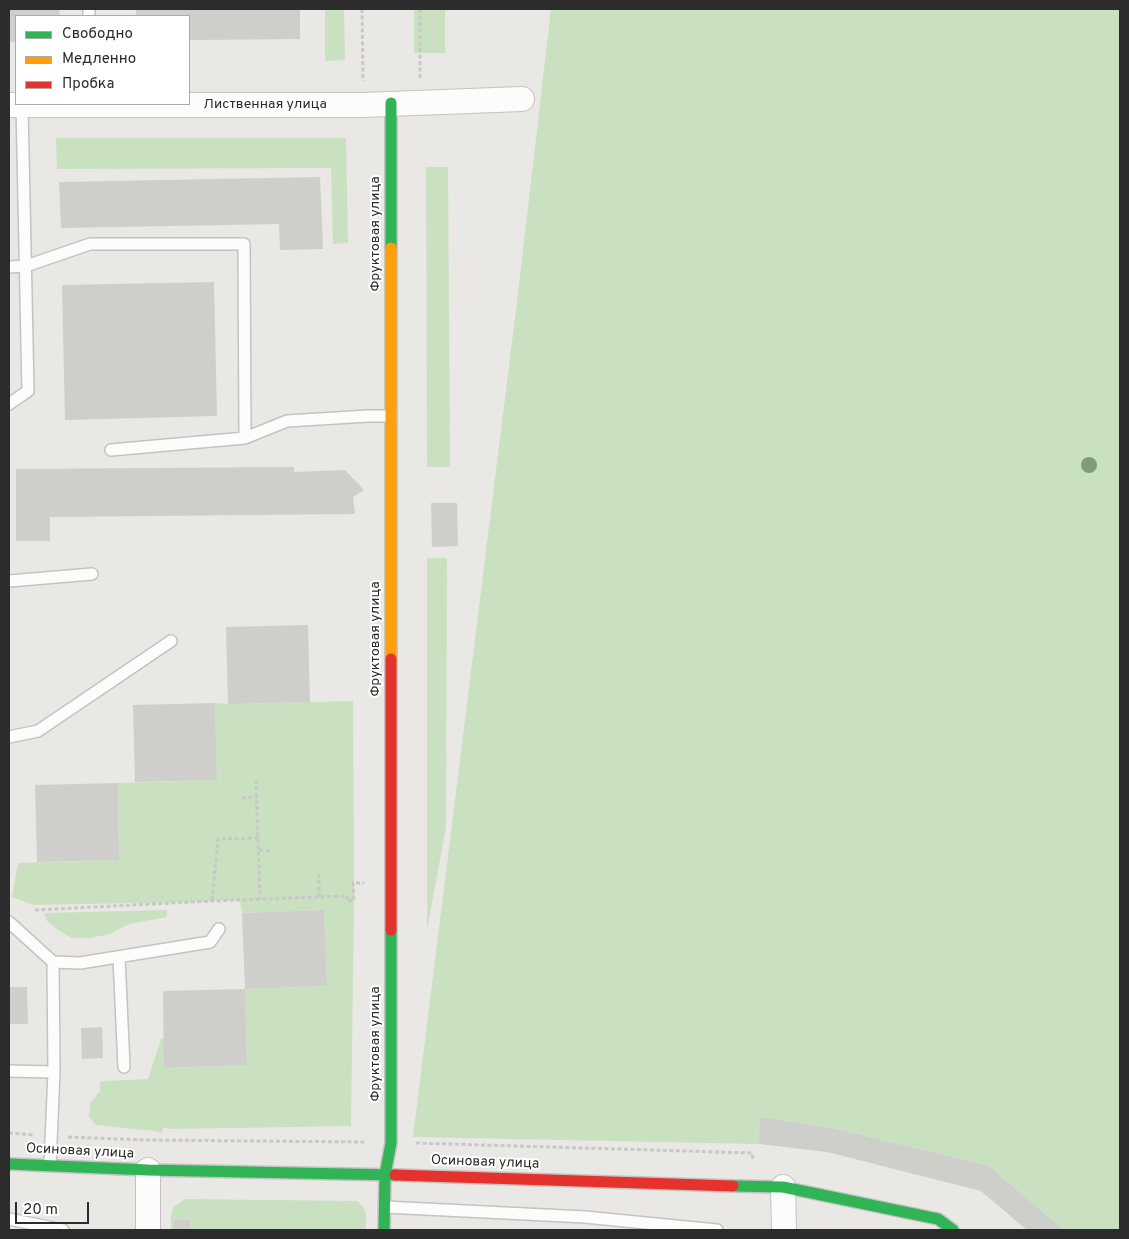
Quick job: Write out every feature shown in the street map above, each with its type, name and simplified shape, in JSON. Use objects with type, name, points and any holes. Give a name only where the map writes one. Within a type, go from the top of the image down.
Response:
[{"type":"street","name":"Лиственная улица","points":[[190,104],[363,105],[522,99]]},
{"type":"street","name":"Фруктовая улица","points":[[384,1230],[385,1175],[391,1143],[391,103]]},
{"type":"street","name":"Осиновая улица","points":[[9,1164],[148,1170],[756,1185],[784,1187],[938,1219],[953,1230]]},
{"type":"street","points":[[148,1170],[148,1230]]},
{"type":"street","points":[[784,1187],[784,1230]]},
{"type":"lane","points":[[9,404],[28,391],[26,266],[16,105]]},
{"type":"lane","points":[[9,267],[26,266],[90,244],[244,244],[245,438]]},
{"type":"lane","points":[[111,450],[245,438],[288,422],[391,416]]},
{"type":"lane","points":[[9,581],[92,574]]},
{"type":"lane","points":[[9,736],[38,731],[171,641]]},
{"type":"lane","points":[[9,922],[53,962],[80,963],[210,942],[219,929]]},
{"type":"lane","points":[[119,958],[124,1067]]},
{"type":"lane","points":[[50,1166],[54,1072],[53,962]]},
{"type":"lane","points":[[9,1071],[54,1072]]},
{"type":"lane","points":[[385,1207],[585,1218],[717,1230]]},
{"type":"lane","points":[[9,1219],[63,1230]]},
{"type":"path","points":[[362,9],[363,105]]},
{"type":"path","points":[[391,103],[420,84],[420,9]]},
{"type":"path","points":[[256,780],[260,899]]},
{"type":"path","points":[[242,798],[257,797]]},
{"type":"path","points":[[212,901],[218,839],[258,838]]},
{"type":"path","points":[[259,850],[270,850]]},
{"type":"path","points":[[319,874],[319,897]]},
{"type":"path","points":[[35,910],[347,896],[347,900],[354,900],[353,883],[365,883]]},
{"type":"path","points":[[9,1133],[144,1140],[362,1142]]},
{"type":"path","points":[[391,1143],[752,1153],[756,1185]]},
{"type":"green space","points":[[325,9],[344,9],[345,60],[325,61]]},
{"type":"green space","points":[[414,9],[445,9],[445,53],[414,53]]},
{"type":"green space","points":[[551,9],[1120,9],[1120,1230],[1064,1230],[989,1166],[833,1128],[761,1117],[759,1144],[413,1137],[517,302]]},
{"type":"green space","points":[[56,138],[346,138],[348,243],[333,244],[331,168],[57,169]]},
{"type":"green space","points":[[426,167],[448,167],[450,467],[427,467]]},
{"type":"green space","points":[[427,558],[447,558],[446,827],[427,930]]},
{"type":"green space","points":[[353,701],[354,900],[351,1126],[170,1129],[164,1127],[161,1133],[96,1125],[89,1117],[90,1103],[100,1091],[100,1082],[148,1079],[161,1039],[164,1038],[165,1068],[247,1065],[245,989],[327,986],[324,910],[242,913],[240,900],[33,905],[12,897],[18,863],[119,860],[118,783],[217,780],[215,703]]},
{"type":"green space","points":[[167,910],[167,917],[129,924],[110,934],[90,938],[72,938],[46,920],[45,913]]},
{"type":"green space","points":[[185,1199],[357,1201],[365,1210],[366,1230],[171,1230],[173,1207]]},
{"type":"building","points":[[9,9],[59,9],[60,15],[15,15],[15,42],[9,42]]},
{"type":"building","points":[[136,9],[300,9],[300,39],[190,40],[190,15],[136,15]]},
{"type":"building","points":[[320,177],[323,249],[280,250],[279,224],[61,228],[59,182]]},
{"type":"building","points":[[214,282],[217,416],[65,420],[62,285]]},
{"type":"building","points":[[294,467],[294,472],[345,470],[364,490],[353,497],[355,514],[50,517],[50,541],[16,541],[16,469]]},
{"type":"building","points":[[431,503],[457,503],[458,546],[432,547]]},
{"type":"building","points":[[308,625],[310,702],[228,704],[226,627]]},
{"type":"building","points":[[215,703],[217,780],[135,782],[133,705]]},
{"type":"building","points":[[118,783],[119,860],[37,862],[35,785]]},
{"type":"building","points":[[324,910],[327,986],[245,989],[242,913]]},
{"type":"building","points":[[9,987],[27,987],[28,1024],[9,1024]]},
{"type":"building","points":[[245,989],[247,1065],[164,1068],[163,991]]},
{"type":"building","points":[[102,1027],[103,1058],[82,1059],[81,1028]]},
{"type":"building","points":[[760,1117],[833,1128],[989,1166],[1064,1230],[1027,1230],[981,1191],[827,1152],[759,1144]]},
{"type":"building","points":[[174,1220],[190,1220],[190,1230],[174,1230]]},
{"type":"traffic: fast","points":[[391,103],[391,248]]},
{"type":"traffic: fast","points":[[384,1230],[385,1175],[391,1143],[391,930]]},
{"type":"traffic: fast","points":[[9,1164],[148,1170],[395,1175]]},
{"type":"traffic: fast","points":[[733,1186],[783,1187],[938,1219],[953,1230]]},
{"type":"traffic: slow","points":[[391,248],[391,659]]},
{"type":"traffic: jam","points":[[391,659],[391,930]]},
{"type":"traffic: jam","points":[[395,1175],[733,1186]]}]
